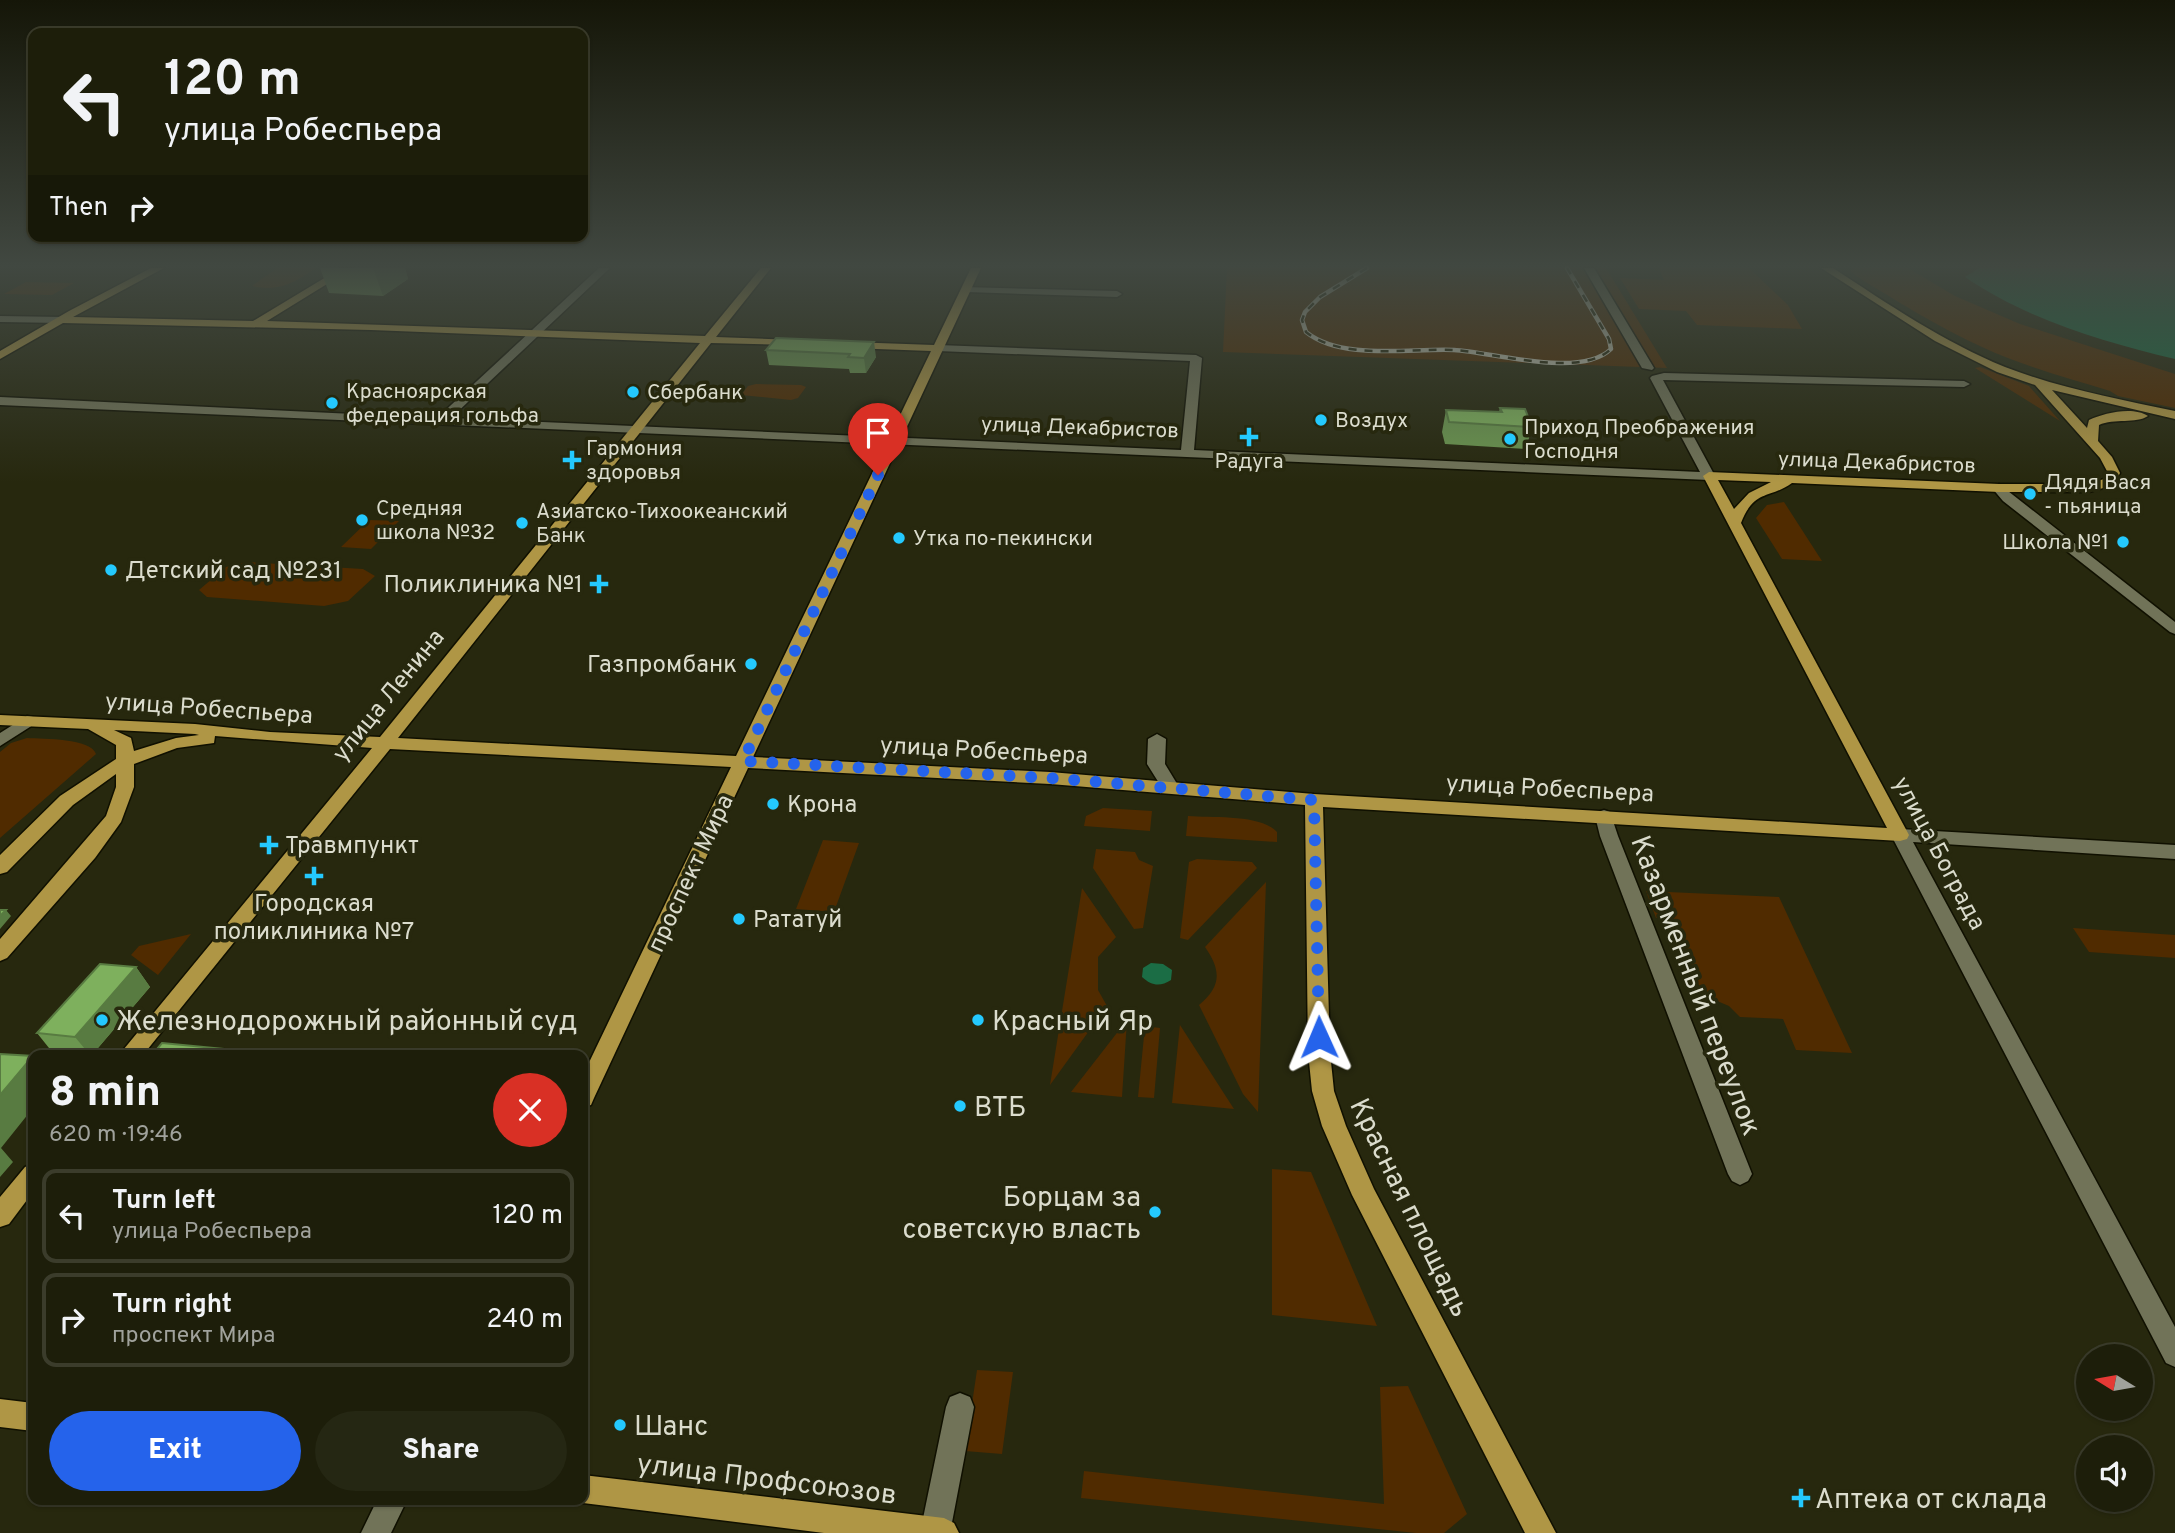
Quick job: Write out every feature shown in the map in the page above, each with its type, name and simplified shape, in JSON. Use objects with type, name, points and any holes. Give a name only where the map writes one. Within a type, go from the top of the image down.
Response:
[{"type":"main road","points":[[0,356],[29,340]]},
{"type":"main road","points":[[697,340],[809,343]]},
{"type":"main road","name":"улица Ленина","points":[[134,1050],[708,340]]},
{"type":"main road","name":"проспект Мира","points":[[588,1087],[942,340]]},
{"type":"main road","points":[[1939,340],[1988,363],[2037,380],[2175,417]]},
{"type":"main road","points":[[836,344],[938,348]]},
{"type":"main road","points":[[2037,380],[2092,443]]},
{"type":"main road","points":[[2092,443],[2093,423],[2099,420],[2123,415],[2175,417]]},
{"type":"main road","name":"улица Декабристов","points":[[1709,476],[1999,488],[2101,486],[2109,482],[2114,472],[2106,457],[2092,443]]},
{"type":"main road","name":"улица Бограда","points":[[1709,476],[1900,835]]},
{"type":"main road","points":[[1735,522],[1737,510],[1758,494],[1775,485],[1807,480]]},
{"type":"main road","name":"улица Робеспьера","points":[[0,720],[743,761],[1170,787],[1314,800],[1900,835]]},
{"type":"main road","points":[[0,953],[115,818],[125,787],[125,741],[79,724]]},
{"type":"main road","points":[[0,867],[51,813],[80,789],[124,761],[188,740],[271,737]]},
{"type":"main road","name":"Красная площадь","points":[[1314,800],[1319,1052],[1323,1091],[1334,1126],[1364,1195],[1541,1533]]},
{"type":"main road","points":[[0,1216],[28,1180]]},
{"type":"main road","points":[[0,1413],[28,1416]]},
{"type":"main road","name":"улица Профсоюзов","points":[[588,1490],[938,1533]]},
{"type":"street","points":[[441,421],[529,340]]},
{"type":"street","name":"улица Бограда","points":[[1632,340],[1709,476]]},
{"type":"street","points":[[938,348],[1196,358],[1187,453]]},
{"type":"street","points":[[1652,373],[1964,384]]},
{"type":"street","name":"улица Декабристов","points":[[0,401],[1709,476]]},
{"type":"street","points":[[1999,488],[2008,498],[2175,629]]},
{"type":"street","points":[[0,741],[27,721]]},
{"type":"street","points":[[1157,739],[1156,764],[1170,787]]},
{"type":"street","name":"Казарменный переулок","points":[[1604,816],[1609,836],[1681,1015],[1740,1174]]},
{"type":"street","name":"улица Бограда","points":[[1900,835],[2175,1354]]},
{"type":"street","name":"улица Робеспьера","points":[[1900,835],[2175,852]]},
{"type":"street","points":[[938,1533],[960,1406]]},
{"type":"street","points":[[376,1533],[390,1505]]},
{"type":"shaded area","points":[[1224,340],[1650,340],[1667,368],[1223,352]]},
{"type":"shaded area","points":[[1968,340],[2068,340],[2175,374],[2175,408],[2118,396],[1998,354]]},
{"type":"shaded area","points":[[2102,340],[2175,340],[2175,359]]},
{"type":"shaded area","points":[[1980,367],[2029,386],[2060,421],[1975,368]]},
{"type":"shaded area","points":[[756,384],[806,387],[798,398],[791,400],[741,395],[748,386]]},
{"type":"shaded area","points":[[1784,502],[1822,561],[1782,559],[1756,518],[1767,505]]},
{"type":"shaded area","points":[[369,520],[399,521],[371,549],[341,547]]},
{"type":"shaded area","points":[[247,562],[363,569],[375,576],[348,601],[324,606],[207,597],[199,590],[226,567]]},
{"type":"shaded area","points":[[27,738],[76,742],[86,745],[96,754],[0,838],[0,752],[11,743]]},
{"type":"shaded area","points":[[1103,808],[1152,811],[1150,831],[1084,826],[1086,816]]},
{"type":"shaded area","points":[[1188,816],[1259,822],[1277,832],[1277,842],[1186,836]]},
{"type":"shaded area","points":[[823,840],[859,843],[834,912],[796,909]]},
{"type":"shaded area","points":[[1096,849],[1135,852],[1139,860],[1153,866],[1143,928],[1134,929],[1093,868]]},
{"type":"shaded area","points":[[1197,859],[1252,862],[1257,868],[1188,940],[1180,938],[1189,862]]},
{"type":"shaded area","points":[[1266,882],[1258,1112],[1243,1094],[1199,1005],[1212,991],[1217,978],[1214,963],[1205,947]]},
{"type":"shaded area","points":[[1082,888],[1116,937],[1098,957],[1098,990],[1107,1006],[1050,1085]]},
{"type":"shaded area","points":[[1646,891],[1779,897],[1852,1053],[1796,1050],[1783,1019],[1740,1017],[1729,1006],[1703,995],[1673,926],[1677,926],[1674,919],[1656,918]]},
{"type":"shaded area","points":[[2073,928],[2175,935],[2175,958],[2089,952]]},
{"type":"shaded area","points":[[191,934],[158,975],[131,955],[139,946]]},
{"type":"shaded area","points":[[1151,963],[1163,964],[1172,970],[1171,980],[1156,984],[1142,977],[1143,968]]},
{"type":"shaded area","points":[[1127,1020],[1122,1097],[1071,1092]]},
{"type":"shaded area","points":[[1180,1025],[1234,1109],[1172,1103]]},
{"type":"shaded area","points":[[1145,1026],[1160,1028],[1154,1098],[1138,1097]]},
{"type":"shaded area","points":[[1272,1169],[1311,1172],[1377,1326],[1272,1315]]},
{"type":"shaded area","points":[[977,1370],[1013,1372],[1002,1454],[965,1451]]},
{"type":"shaded area","points":[[1408,1386],[1467,1514],[1444,1533],[1416,1533],[1081,1498],[1084,1471],[1384,1504],[1380,1387]]},
{"type":"building","points":[[775,340],[874,342],[864,358],[848,357],[850,354],[766,350]]},
{"type":"building","points":[[1500,408],[1525,409],[1532,427],[1449,422],[1446,410],[1502,412]]},
{"type":"building","points":[[100,964],[136,967],[75,1037],[37,1033]]},
{"type":"building","points":[[162,1043],[225,1049],[224,1050],[156,1050]]},
{"type":"building","points":[[0,1054],[28,1056],[28,1062],[0,1095]]},
{"type":"railway","points":[[1319,340],[1357,350],[1454,350],[1558,363],[1597,358],[1611,349],[1609,340]]},
{"type":"place","name":"Сбербанк","points":[[633,392]]},
{"type":"place","name":"Красноярская федерация гольфа","points":[[332,403]]},
{"type":"place","name":"Воздух","points":[[1321,420]]},
{"type":"place","name":"Радуга","points":[[1249,437]]},
{"type":"place","name":"Приход Преображения Господня","points":[[1510,439]]},
{"type":"place","name":"Гармония здоровья","points":[[572,460]]},
{"type":"place","name":"Дядя Вася - пьяница","points":[[2030,494]]},
{"type":"place","name":"Средняя школа №32","points":[[362,520]]},
{"type":"place","name":"Азиатско-Тихоокеанский Банк","points":[[522,523]]},
{"type":"place","name":"Утка по-пекински","points":[[899,538]]},
{"type":"place","name":"Школа №1","points":[[2123,542]]},
{"type":"place","name":"Детский сад №231","points":[[111,570]]},
{"type":"place","name":"Поликлиника №1","points":[[599,584]]},
{"type":"place","name":"Газпромбанк","points":[[751,664]]},
{"type":"place","name":"Крона","points":[[773,804]]},
{"type":"place","name":"Травмпункт","points":[[269,845]]},
{"type":"place","name":"Городская поликлиника №7","points":[[314,876]]},
{"type":"place","name":"Рататуй","points":[[739,919]]},
{"type":"place","name":"Железнодорожный районный суд","points":[[102,1020]]},
{"type":"place","name":"Красный Яр","points":[[978,1020]]},
{"type":"place","name":"ВТБ","points":[[960,1106]]},
{"type":"place","name":"Борцам за советскую власть","points":[[1155,1212]]},
{"type":"place","name":"Шанс","points":[[620,1425]]},
{"type":"place","name":"Аптека от склада","points":[[1801,1498]]},
{"type":"route","points":[[878,475],[743,761],[1050,778],[1314,800],[1319,1037]]}]
